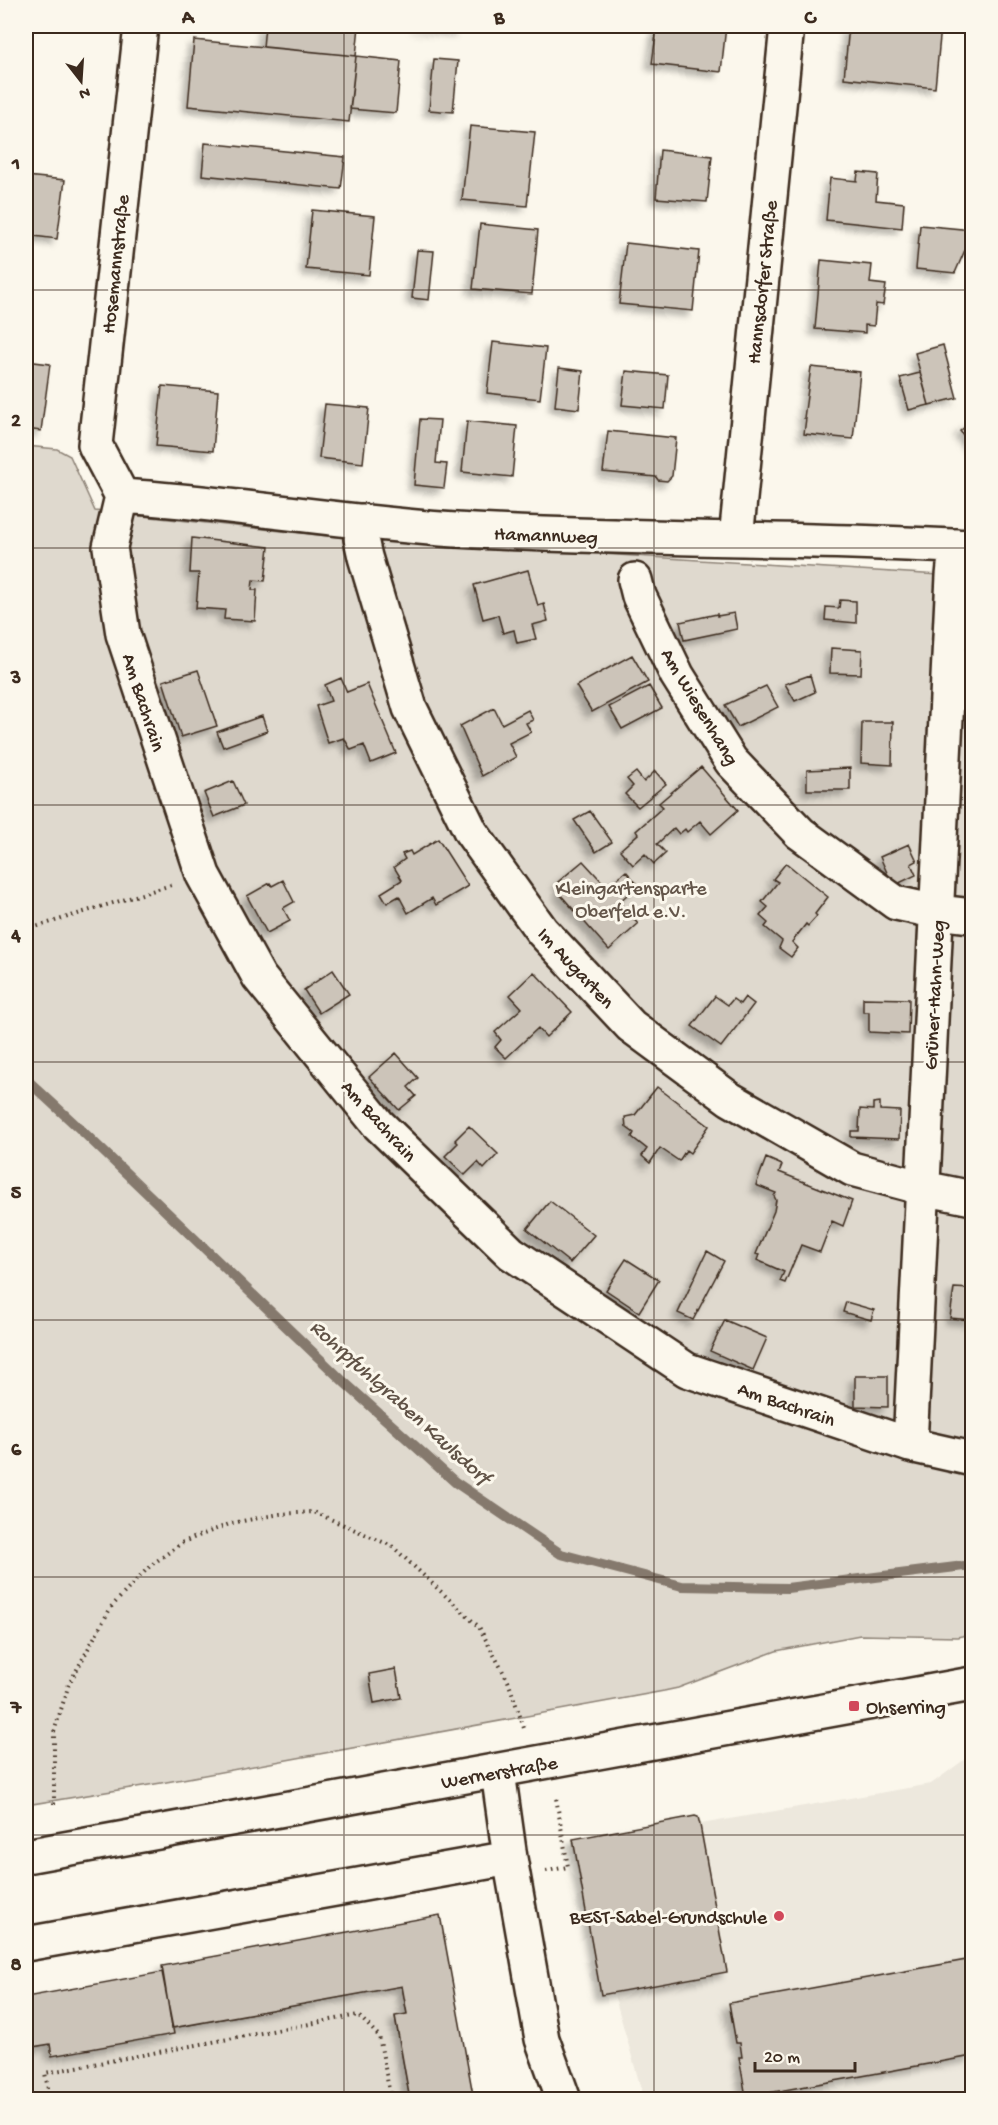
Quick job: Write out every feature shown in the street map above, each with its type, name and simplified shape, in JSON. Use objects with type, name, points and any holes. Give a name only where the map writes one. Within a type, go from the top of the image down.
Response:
[{"type":"street","name":"Hosemannstraße","points":[[122,496],[95,445],[141,26]]},
{"type":"street","name":"Hannsdorfer Straße","points":[[736,539],[787,26]]},
{"type":"street","name":"Hamannweg","points":[[122,496],[466,530],[633,537],[811,539],[964,547]]},
{"type":"street","name":"Am Bachrain","points":[[122,496],[110,547],[123,634],[202,875],[259,977],[378,1125],[512,1253],[687,1370],[910,1445],[972,1459]]},
{"type":"street","name":"Im Augarten","points":[[362,521],[361,539],[365,557],[410,708],[471,832],[542,932],[631,1026],[730,1099],[852,1169],[972,1198]]},
{"type":"street","name":"Grüner-Hahn-Weg","points":[[910,1445],[953,576],[964,547]]},
{"type":"street","name":"Am Wiesenhang","points":[[635,580],[639,596],[677,675],[731,761],[800,832],[896,903],[972,916]]},
{"type":"street","name":"Wernerstraße","points":[[26,1856],[972,1684]]},
{"type":"street","points":[[498,1772],[511,1867],[542,2039],[564,2100]]},
{"type":"street","points":[[26,1944],[511,1867]]},
{"type":"path","points":[[26,930],[202,875]]},
{"type":"path","points":[[54,1804],[54,1732],[69,1684],[111,1607],[150,1566],[183,1542],[232,1523],[280,1514],[314,1512],[392,1546],[479,1627],[512,1691],[523,1722],[530,1765]]},
{"type":"path","points":[[511,1867],[568,1867],[556,1798]]},
{"type":"path","points":[[50,2100],[45,2073],[358,2015],[379,2036],[391,2100]]},
{"type":"shaded area","name":"BEST-Sabel-Grundschule","points":[[972,1754],[972,2099],[644,2099],[614,1994],[601,1996],[571,1839],[699,1816],[701,1824],[931,1784]]},
{"type":"green space","name":"Kleingartensparte Oberfeld e.V.","points":[[26,446],[57,449],[70,456],[95,511],[346,538],[972,577],[972,1634],[957,1637],[860,1635],[776,1651],[678,1688],[664,1691],[161,1783],[26,1805]]},
{"type":"green space","points":[[402,1986],[407,2014],[395,2017],[410,2099],[31,2099],[26,2069],[26,2048],[50,2044],[52,2055],[172,2028]]},
{"type":"building","points":[[265,26],[359,26],[356,56],[263,47]]},
{"type":"building","points":[[416,26],[460,26],[460,30]]},
{"type":"building","points":[[657,26],[726,26],[721,72],[652,64]]},
{"type":"building","points":[[849,26],[941,27],[935,88],[844,78]]},
{"type":"building","points":[[194,40],[356,56],[349,122],[188,106]]},
{"type":"building","points":[[356,56],[401,61],[396,113],[350,109]]},
{"type":"building","points":[[434,59],[458,61],[453,112],[429,110]]},
{"type":"building","points":[[470,126],[535,132],[527,206],[462,200]]},
{"type":"building","points":[[205,143],[345,157],[341,189],[202,175]]},
{"type":"building","points":[[660,150],[712,156],[707,202],[656,198]]},
{"type":"building","points":[[858,172],[878,174],[876,200],[904,203],[902,228],[826,220],[830,178],[857,181]]},
{"type":"building","points":[[26,176],[65,180],[57,239],[26,235]]},
{"type":"building","points":[[312,210],[375,216],[369,275],[306,269]]},
{"type":"building","points":[[480,224],[538,230],[532,294],[473,289]]},
{"type":"building","points":[[920,225],[972,230],[955,273],[916,269]]},
{"type":"building","points":[[626,243],[699,251],[693,311],[619,304]]},
{"type":"building","points":[[417,250],[434,251],[429,300],[412,298]]},
{"type":"building","points":[[821,260],[872,265],[870,283],[886,285],[883,305],[876,304],[874,326],[865,325],[865,333],[815,329]]},
{"type":"building","points":[[493,342],[546,348],[540,399],[487,393]]},
{"type":"building","points":[[943,345],[957,398],[929,405],[915,353]]},
{"type":"building","points":[[26,361],[50,364],[41,431],[26,429]]},
{"type":"building","points":[[811,367],[860,372],[853,439],[804,434]]},
{"type":"building","points":[[559,368],[583,371],[579,409],[555,406]]},
{"type":"building","points":[[626,371],[668,375],[665,409],[622,405]]},
{"type":"building","points":[[920,373],[929,405],[909,410],[900,378]]},
{"type":"building","points":[[162,386],[218,391],[213,451],[156,446]]},
{"type":"building","points":[[325,404],[369,408],[363,463],[319,458]]},
{"type":"building","points":[[420,419],[440,420],[436,463],[447,464],[444,488],[414,485]]},
{"type":"building","points":[[467,421],[517,426],[512,477],[462,472]]},
{"type":"building","points":[[972,421],[972,446],[960,431]]},
{"type":"building","points":[[608,431],[676,438],[672,476],[667,481],[658,480],[656,477],[603,472]]},
{"type":"building","points":[[192,538],[269,547],[265,581],[253,580],[252,590],[257,590],[255,621],[224,619],[225,610],[196,608],[199,573],[190,573]]},
{"type":"building","points":[[528,570],[538,606],[544,604],[548,621],[532,625],[536,639],[517,643],[514,630],[503,633],[498,615],[483,619],[474,585]]},
{"type":"building","points":[[840,600],[856,601],[856,623],[825,620],[826,607],[839,608]]},
{"type":"building","points":[[734,613],[737,629],[684,640],[680,622],[717,614],[717,616]]},
{"type":"building","points":[[831,648],[862,650],[861,674],[830,673]]},
{"type":"building","points":[[632,655],[648,682],[592,712],[576,686]]},
{"type":"building","points":[[198,670],[217,726],[181,737],[163,681]]},
{"type":"building","points":[[810,675],[815,692],[795,701],[785,684]]},
{"type":"building","points":[[341,678],[347,692],[367,684],[396,753],[371,763],[364,745],[351,750],[344,738],[328,743],[316,706],[331,701],[325,685]]},
{"type":"building","points":[[649,686],[662,708],[622,729],[609,707]]},
{"type":"building","points":[[766,686],[778,707],[738,727],[725,705]]},
{"type":"building","points":[[494,708],[502,724],[528,710],[533,720],[526,723],[531,732],[509,743],[516,757],[482,776],[460,726]]},
{"type":"building","points":[[262,716],[267,731],[223,747],[217,732]]},
{"type":"building","points":[[862,722],[893,722],[892,765],[861,763]]},
{"type":"building","points":[[701,767],[738,810],[711,834],[700,821],[687,832],[685,829],[679,834],[674,828],[657,844],[666,853],[654,864],[645,854],[633,865],[620,850],[638,834],[636,831],[663,807],[659,803]]},
{"type":"building","points":[[850,768],[850,790],[807,790],[807,770]]},
{"type":"building","points":[[655,771],[666,784],[638,807],[625,794],[633,786],[627,779],[636,772],[644,782]]},
{"type":"building","points":[[233,781],[244,805],[214,817],[204,793]]},
{"type":"building","points":[[590,811],[612,842],[596,852],[574,820]]},
{"type":"building","points":[[438,839],[468,886],[436,905],[432,898],[408,913],[399,896],[387,903],[381,893],[402,880],[394,867],[405,859],[402,854],[410,851],[412,855]]},
{"type":"building","points":[[909,844],[917,861],[911,864],[916,875],[893,886],[880,857]]},
{"type":"building","points":[[583,861],[607,887],[626,871],[638,885],[619,902],[638,924],[609,950],[559,893],[563,889],[558,882]]},
{"type":"building","points":[[786,863],[828,897],[815,914],[817,916],[808,926],[806,924],[792,942],[798,948],[791,957],[779,948],[782,941],[765,927],[768,923],[760,916],[768,907],[762,902],[778,882],[773,879]]},
{"type":"building","points":[[283,880],[294,902],[283,908],[290,921],[267,933],[247,896],[270,883],[272,886]]},
{"type":"building","points":[[333,970],[349,994],[319,1013],[304,990]]},
{"type":"building","points":[[534,972],[572,1012],[546,1037],[538,1028],[506,1058],[495,1047],[501,1040],[495,1032],[522,1008],[510,995]]},
{"type":"building","points":[[715,996],[728,1005],[733,999],[740,1004],[745,997],[754,1004],[721,1047],[692,1026]]},
{"type":"building","points":[[863,998],[909,999],[908,1034],[869,1032],[869,1012],[863,1012]]},
{"type":"building","points":[[396,1053],[418,1078],[408,1087],[416,1096],[399,1110],[369,1077]]},
{"type":"building","points":[[657,1087],[709,1126],[690,1153],[686,1150],[679,1161],[660,1148],[650,1163],[642,1156],[647,1149],[632,1137],[634,1133],[626,1127],[625,1117],[635,1115]]},
{"type":"building","points":[[880,1102],[880,1110],[900,1111],[899,1139],[851,1137],[851,1131],[859,1131],[860,1109],[873,1110],[873,1103]]},
{"type":"building","points":[[469,1126],[498,1154],[484,1169],[478,1162],[465,1175],[445,1156],[458,1143],[455,1140]]},
{"type":"building","points":[[766,1158],[782,1165],[779,1172],[852,1201],[843,1226],[832,1221],[820,1252],[801,1245],[785,1283],[780,1281],[784,1272],[757,1260],[759,1255],[756,1254],[774,1211],[776,1200],[774,1196],[776,1193],[756,1185]]},
{"type":"building","points":[[550,1201],[594,1235],[570,1263],[527,1229]]},
{"type":"building","points":[[707,1251],[724,1261],[693,1320],[678,1313]]},
{"type":"building","points":[[626,1259],[659,1280],[639,1312],[606,1290]]},
{"type":"building","points":[[954,1288],[972,1289],[972,1320],[950,1318]]},
{"type":"building","points":[[846,1302],[874,1310],[871,1320],[843,1312]]},
{"type":"building","points":[[725,1320],[767,1338],[753,1370],[710,1351]]},
{"type":"building","points":[[855,1376],[888,1376],[888,1407],[855,1406]]},
{"type":"building","points":[[396,1669],[401,1698],[374,1703],[369,1674]]},
{"type":"building","points":[[698,1817],[700,1825],[727,1972],[601,1995],[573,1839]]},
{"type":"building","points":[[440,1915],[474,2100],[410,2100],[395,2016],[407,2014],[402,1986],[172,2028],[162,1966]]},
{"type":"building","points":[[972,1959],[972,2056],[746,2097],[739,2057],[742,2057],[740,2043],[736,2043],[729,2003]]},
{"type":"building","points":[[162,1972],[174,2034],[52,2056],[50,2044],[26,2048],[26,1997]]},
{"type":"building","points":[[26,2069],[31,2100],[26,2100]]},
{"type":"waterway","name":"Rohrpfuhlgraben Kaulsdorf","points":[[26,1079],[344,1382],[455,1482],[561,1554],[682,1586],[787,1588],[972,1565]]},
{"type":"place","name":"Ohserring","points":[[854,1706]]},
{"type":"place","name":"BEST-Sabel-Grundschule","points":[[779,1916]]}]
